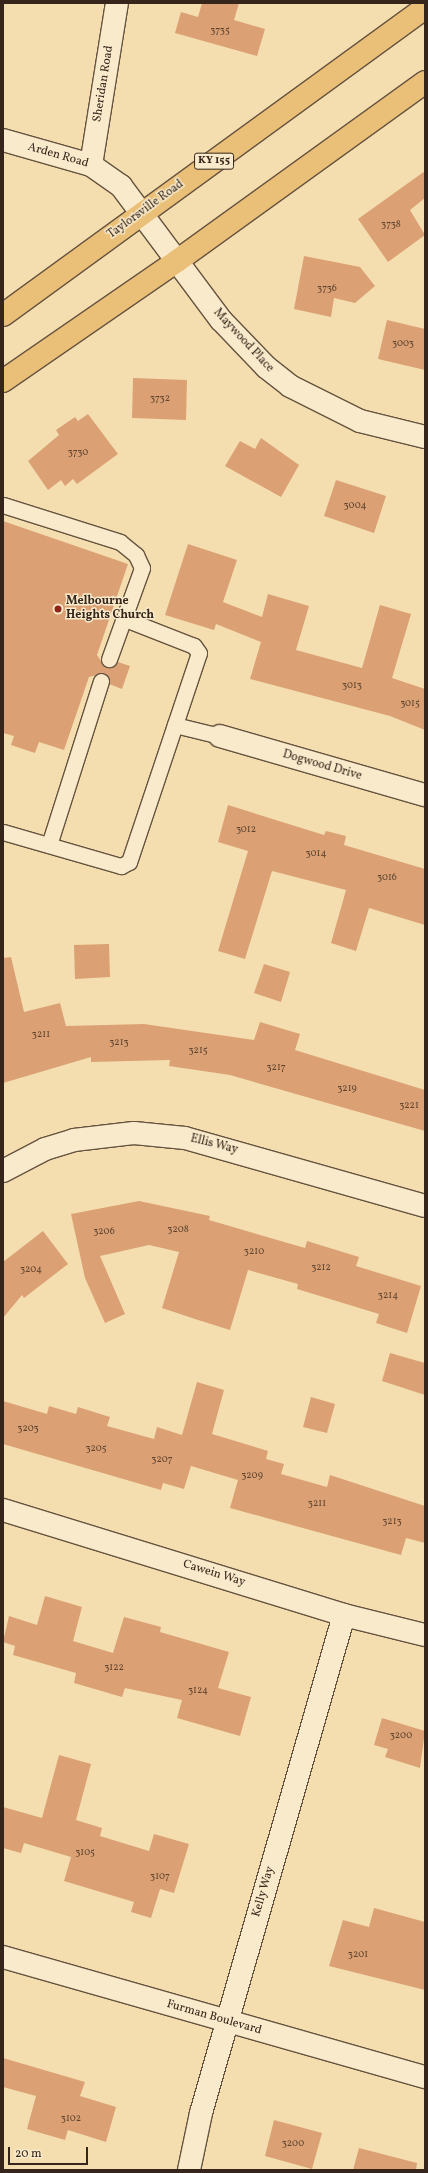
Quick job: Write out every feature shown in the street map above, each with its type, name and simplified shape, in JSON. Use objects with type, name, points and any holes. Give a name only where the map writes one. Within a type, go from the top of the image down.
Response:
[{"type":"main road","name":"Taylorsville Road","points":[[3,315],[425,8]]},
{"type":"main road","points":[[3,381],[177,261],[425,82]]},
{"type":"street","name":"Sheridan Road","points":[[91,165],[117,3]]},
{"type":"street","name":"Arden Road","points":[[3,140],[91,165],[121,186],[142,213]]},
{"type":"street","name":"Maywood Place","points":[[142,213],[221,320],[266,367],[290,386],[360,421],[425,437]]},
{"type":"street","name":"Dogwood Drive","points":[[220,736],[425,795]]},
{"type":"street","name":"Ellis Way","points":[[3,1171],[45,1149],[74,1140],[134,1133],[192,1140],[425,1206]]},
{"type":"street","name":"Cawein Way","points":[[3,1510],[344,1615],[425,1635]]},
{"type":"street","name":"Kelly Way","points":[[190,2170],[201,2113],[344,1615]]},
{"type":"street","name":"Furman Boulevard","points":[[3,1957],[227,2022],[425,2077]]},
{"type":"lane","points":[[3,505],[120,542],[136,555],[142,568],[125,619],[109,659]]},
{"type":"lane","points":[[3,832],[121,866],[129,862],[175,725],[198,649],[125,619]]},
{"type":"lane","points":[[49,845],[101,682]]},
{"type":"lane","points":[[175,725],[220,736]]},
{"type":"building","points":[[202,3],[239,3],[234,20],[265,29],[257,56],[175,33],[181,12],[198,17]]},
{"type":"building","points":[[425,171],[425,198],[410,210],[425,235],[388,262],[358,219]]},
{"type":"building","points":[[304,256],[360,267],[375,286],[355,303],[334,298],[331,317],[294,309]]},
{"type":"building","points":[[387,320],[425,329],[425,370],[378,359]]},
{"type":"building","points":[[133,378],[187,380],[186,420],[132,418]]},
{"type":"building","points":[[88,414],[118,454],[77,484],[73,479],[65,486],[61,480],[48,490],[28,461],[59,435],[56,430],[75,417],[78,421]]},
{"type":"building","points":[[261,438],[299,465],[281,497],[225,466],[240,441],[255,449]]},
{"type":"building","points":[[336,480],[386,496],[374,533],[324,516]]},
{"type":"building","name":"Melbourne Heights Church","points":[[3,521],[128,564],[97,655],[106,668],[118,662],[130,666],[122,689],[109,684],[104,673],[89,677],[64,750],[39,742],[35,753],[11,745],[14,736],[3,733]]},
{"type":"building","points":[[188,544],[237,560],[223,602],[262,617],[268,594],[309,606],[296,650],[362,668],[380,605],[411,614],[392,678],[425,689],[425,730],[390,716],[250,679],[261,642],[216,624],[214,630],[165,615]]},
{"type":"building","points":[[228,805],[324,835],[326,831],[346,836],[344,845],[425,869],[425,925],[369,908],[356,951],[331,943],[346,890],[272,871],[245,959],[218,951],[248,851],[218,842]]},
{"type":"building","points":[[109,944],[110,977],[75,979],[74,945]]},
{"type":"building","points":[[11,957],[24,1012],[60,1003],[66,1026],[144,1024],[254,1040],[260,1022],[300,1034],[295,1050],[425,1090],[425,1131],[230,1075],[169,1066],[170,1060],[91,1062],[91,1057],[3,1083],[3,958]]},
{"type":"building","points":[[264,964],[290,972],[281,1002],[254,993]]},
{"type":"building","points":[[139,1201],[210,1216],[209,1220],[305,1248],[307,1241],[359,1257],[356,1266],[421,1286],[407,1333],[376,1323],[379,1314],[297,1289],[298,1284],[248,1270],[230,1330],[162,1308],[179,1252],[149,1245],[100,1256],[125,1314],[105,1323],[85,1278],[71,1214]]},
{"type":"building","points":[[43,1231],[68,1264],[24,1298],[22,1295],[3,1318],[3,1262]]},
{"type":"building","points":[[390,1353],[425,1363],[425,1395],[382,1381]]},
{"type":"building","points":[[197,1382],[224,1390],[212,1434],[268,1451],[266,1459],[284,1464],[281,1474],[327,1487],[330,1475],[425,1506],[425,1543],[406,1538],[401,1555],[230,1508],[238,1480],[191,1466],[184,1489],[163,1483],[161,1490],[3,1444],[3,1401],[47,1414],[49,1406],[76,1414],[78,1407],[110,1417],[107,1426],[154,1439],[157,1427],[182,1435]]},
{"type":"building","points":[[311,1397],[335,1404],[327,1433],[303,1427]]},
{"type":"building","points":[[45,1596],[82,1607],[73,1641],[113,1653],[124,1617],[161,1627],[160,1632],[229,1652],[218,1688],[251,1697],[240,1736],[177,1718],[182,1700],[125,1688],[122,1697],[74,1683],[76,1673],[13,1655],[15,1646],[3,1642],[9,1616],[37,1625]]},
{"type":"building","points":[[382,1718],[425,1731],[420,1768],[385,1757],[388,1749],[374,1745]]},
{"type":"building","points":[[59,1755],[91,1764],[76,1820],[102,1828],[100,1836],[149,1851],[154,1834],[189,1844],[174,1893],[160,1889],[151,1918],[131,1912],[134,1902],[64,1881],[71,1857],[24,1843],[21,1853],[3,1848],[3,1807],[42,1818]]},
{"type":"building","points":[[374,1908],[425,1922],[425,1990],[329,1966],[343,1920],[369,1927]]},
{"type":"building","points":[[3,2058],[85,2082],[80,2096],[116,2107],[106,2142],[68,2130],[65,2140],[27,2129],[36,2096],[3,2087]]},
{"type":"building","points":[[274,2120],[322,2133],[312,2169],[265,2156]]},
{"type":"building","points":[[359,2148],[417,2163],[416,2170],[353,2170]]},
{"type":"place","name":"Melbourne Heights Church","points":[[58,609]]}]
